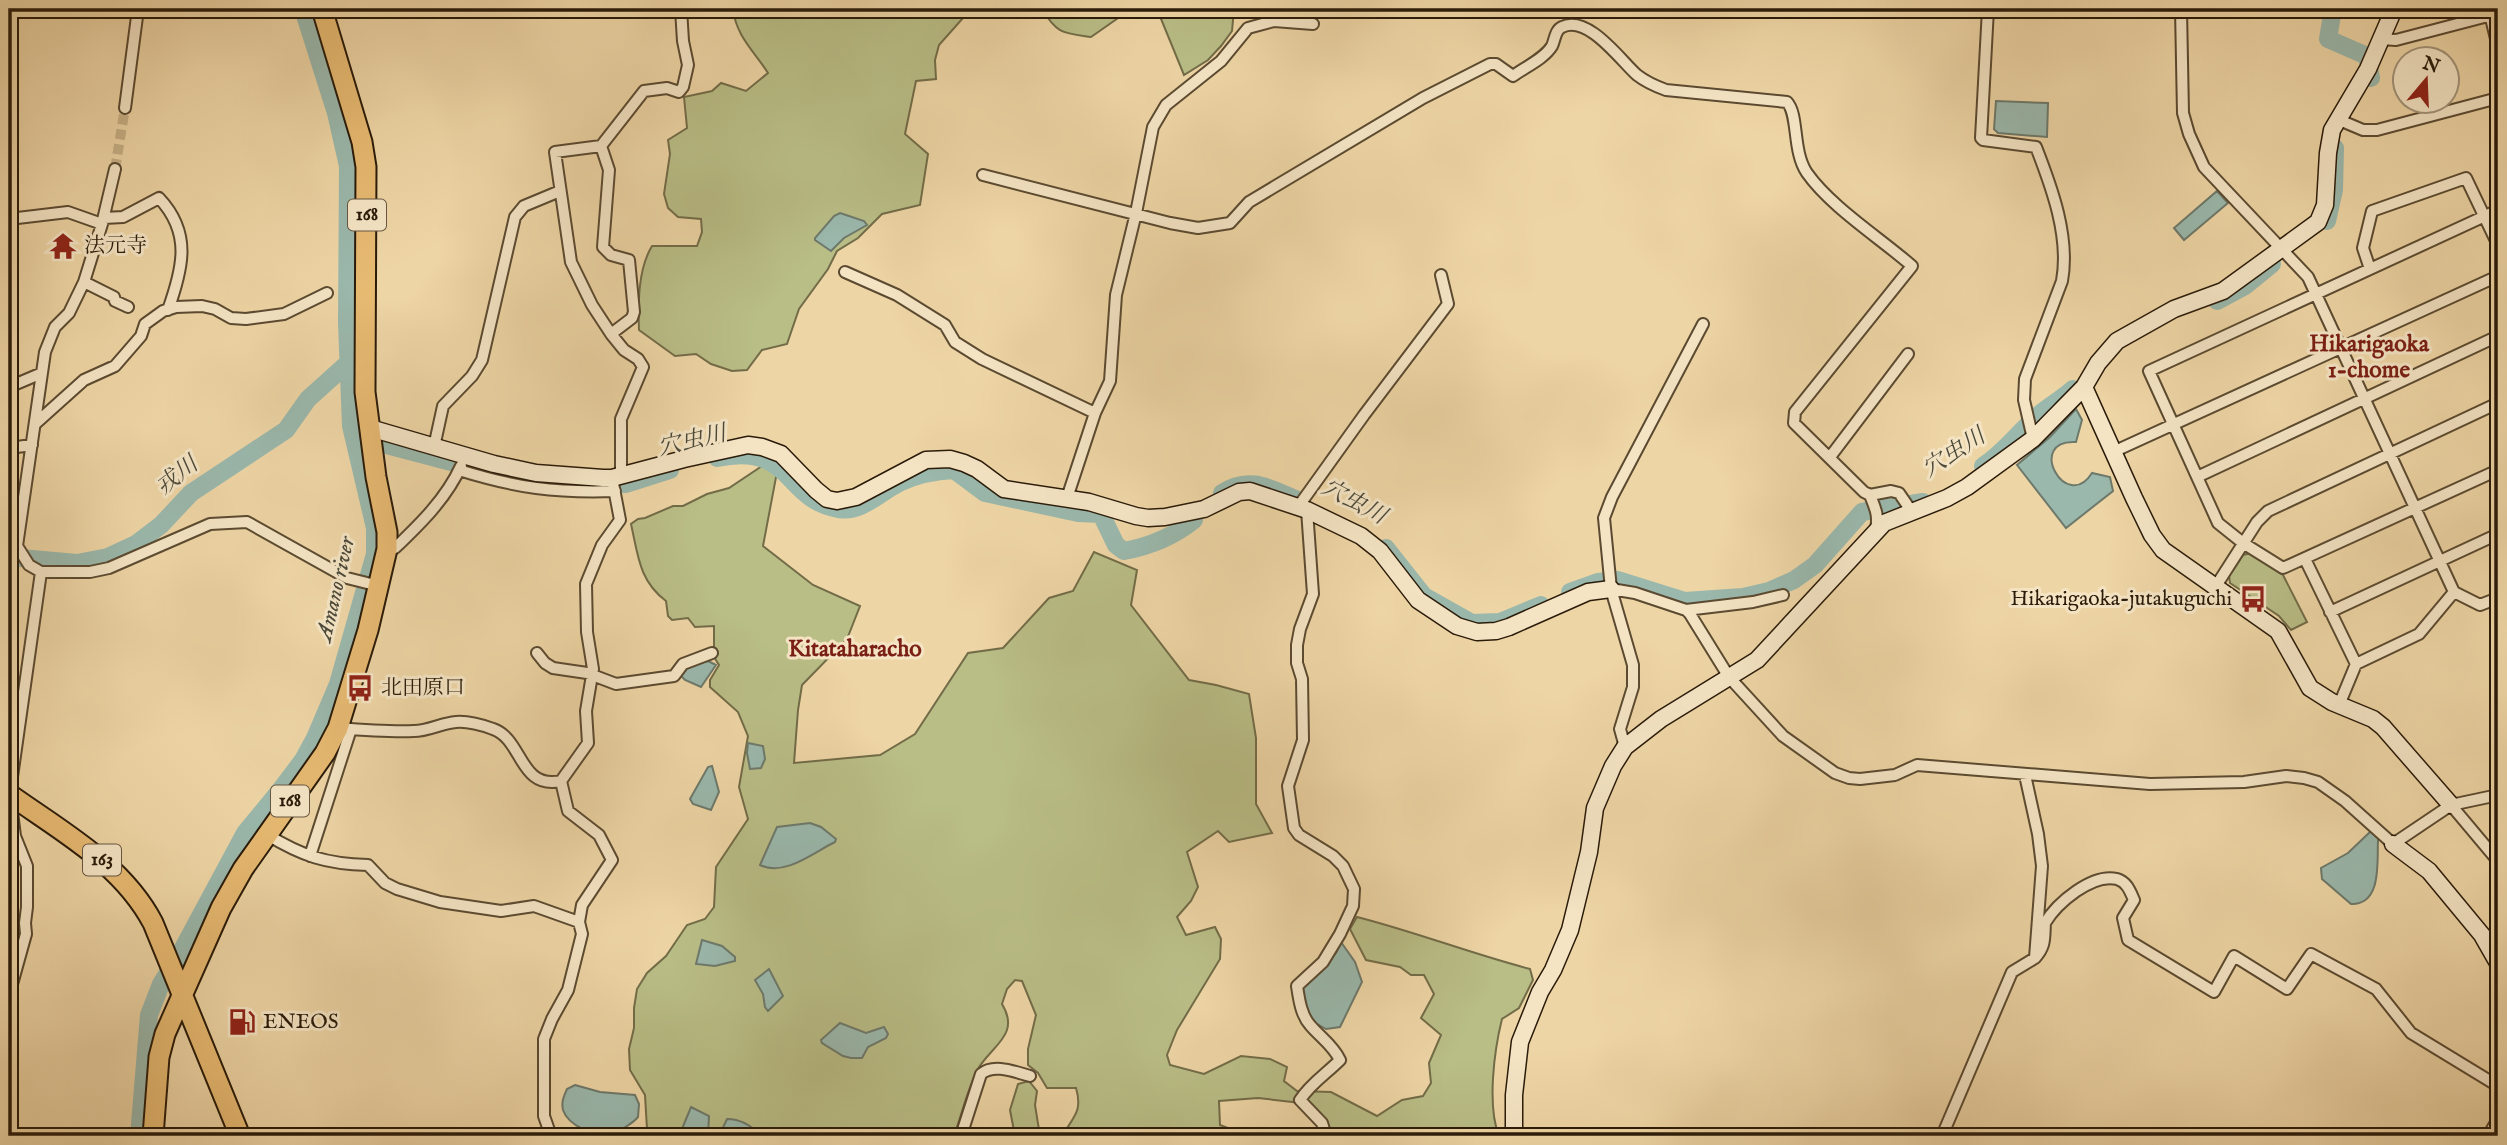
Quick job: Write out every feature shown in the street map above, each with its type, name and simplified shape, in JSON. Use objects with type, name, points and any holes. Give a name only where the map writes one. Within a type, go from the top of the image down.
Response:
[{"type":"highway","name":"168","points":[[153,1136],[159,1057],[179,987],[221,908],[266,834],[344,729],[387,549],[387,532],[365,392],[366,167],[362,142],[322,9]]},
{"type":"highway","name":"163","points":[[9,800],[104,862],[127,883],[143,903],[240,1136]]},
{"type":"street","points":[[125,108],[138,9]]},
{"type":"street","points":[[310,856],[344,729],[418,732],[455,722],[495,729],[507,739],[524,766],[538,780],[548,784],[561,781],[588,743],[586,711],[593,675],[584,592],[601,545],[620,520],[616,482],[621,419],[643,367],[611,334],[592,305],[571,261],[555,152],[601,146],[644,91],[667,88],[679,92],[683,87],[688,65],[681,9]]},
{"type":"street","points":[[1988,9],[1981,138],[2036,147],[2049,180],[2063,243],[2062,281],[2025,379],[2024,400],[2033,439]]},
{"type":"street","points":[[2181,9],[2183,113],[2204,167],[2308,277],[2454,592],[2480,605],[2498,598]]},
{"type":"street","points":[[1514,1136],[1514,1095],[1520,1042],[1539,992],[1553,970],[1570,930],[1589,852],[1595,808],[1613,766],[1626,747],[1652,725],[1757,660],[1884,523],[1947,498],[1967,487],[2033,439],[2084,387],[2098,363],[2117,341],[2174,309],[2223,291],[2318,222],[2323,214],[2327,195],[2328,153],[2332,130],[2368,69],[2394,9]]},
{"type":"street","points":[[2381,39],[2396,40],[2488,16],[2491,18],[2498,47]]},
{"type":"street","points":[[1067,498],[1095,413],[1110,381],[1115,295],[1136,213],[1153,127],[1166,105],[1221,61],[1248,28],[1274,21],[1313,24]]},
{"type":"street","points":[[983,175],[1170,223],[1198,228],[1230,223],[1249,202],[1434,92],[1490,64],[1496,64],[1513,76],[1543,56],[1563,26],[1574,25],[1596,34],[1634,72],[1652,85],[1666,90],[1787,102],[1793,108],[1800,162],[1808,175],[1840,207],[1912,266],[1795,412],[1794,423],[1870,495],[1876,506],[1878,519],[1875,531]]},
{"type":"street","points":[[2337,119],[2363,130],[2377,130],[2498,99]]},
{"type":"street","points":[[601,146],[609,170],[603,247],[611,255],[629,260],[634,312],[632,318],[611,334]]},
{"type":"street","points":[[115,169],[103,221],[84,282],[69,313],[55,327],[44,352],[32,445],[14,546],[29,565],[41,572],[90,572],[210,524],[247,522],[347,578],[379,586]]},
{"type":"street","points":[[2371,269],[2363,248],[2372,211],[2466,177],[2498,245]]},
{"type":"street","points":[[434,447],[443,406],[472,376],[482,360],[515,217],[524,206],[560,191]]},
{"type":"street","points":[[9,219],[68,212],[103,221],[123,217],[159,198],[172,212],[181,246],[182,269],[168,310]]},
{"type":"street","points":[[2498,210],[2149,371],[2218,523],[2243,543],[2283,568],[2498,471]]},
{"type":"street","points":[[845,272],[897,295],[945,325],[955,342],[982,359],[1095,413]]},
{"type":"street","points":[[1326,1136],[1322,1123],[1300,1100],[1308,1087],[1321,1079],[1340,1060],[1335,1049],[1308,1023],[1299,1001],[1297,986],[1323,962],[1340,934],[1353,906],[1354,890],[1343,866],[1333,856],[1299,835],[1294,828],[1288,786],[1303,740],[1302,689],[1297,645],[1313,594],[1302,509],[1364,415],[1448,304],[1441,275]]},
{"type":"street","points":[[2113,452],[2498,276]]},
{"type":"street","points":[[84,282],[128,307]]},
{"type":"street","points":[[35,424],[84,380],[115,366],[141,336],[145,324],[168,310],[202,306],[215,309],[231,318],[246,319],[284,314],[327,293]]},
{"type":"street","points":[[1626,747],[1620,729],[1633,687],[1633,665],[1611,589],[1604,518],[1612,497],[1703,324]]},
{"type":"street","points":[[2197,477],[2498,336]]},
{"type":"street","points":[[1830,457],[1908,354]]},
{"type":"street","points":[[9,387],[42,373]]},
{"type":"street","points":[[2084,387],[2113,452],[2163,550],[2278,631],[2309,688],[2373,719],[2383,727],[2498,861]]},
{"type":"street","points":[[2216,586],[2257,522],[2268,512],[2498,403]]},
{"type":"street","points":[[370,428],[434,447],[462,464],[616,482],[684,458],[748,445],[772,449],[780,454],[816,490],[828,499],[837,501],[856,498],[926,460],[935,459],[964,463],[1004,489],[1067,498],[1148,518],[1205,509],[1239,492],[1250,491],[1302,509],[1361,536],[1380,551],[1418,600],[1464,629],[1477,632],[1496,631],[1588,592],[1611,589],[1635,593],[1686,610],[1753,602],[1783,595]]},
{"type":"street","points":[[9,448],[32,445]]},
{"type":"street","points":[[387,549],[395,548],[429,515],[462,464]]},
{"type":"street","points":[[1870,495],[1891,491],[1899,493],[1912,512]]},
{"type":"street","points":[[2330,612],[2498,534]]},
{"type":"street","points":[[2305,559],[2356,664]]},
{"type":"street","points":[[9,995],[26,934],[27,866],[15,836],[9,800],[41,572]]},
{"type":"street","points":[[2340,705],[2356,664],[2419,634],[2454,592]]},
{"type":"street","points":[[1686,610],[1729,677],[1783,736],[1835,773],[1849,778],[1895,775],[1917,765],[2150,784],[2244,782],[2286,776],[2318,782],[2429,871],[2482,935],[2498,964]]},
{"type":"street","points":[[537,653],[553,668],[593,675],[616,684],[674,676],[683,663],[712,653]]},
{"type":"street","points":[[2025,775],[2042,866],[2035,958]]},
{"type":"street","points":[[551,1136],[544,1116],[544,1039],[568,990],[582,934],[579,922],[582,905],[612,860],[599,835],[568,811],[561,781]]},
{"type":"street","points":[[2393,844],[2451,805],[2498,795]]},
{"type":"street","points":[[266,834],[327,862],[368,865],[385,883],[397,889],[453,906],[501,911],[534,906],[579,922]]},
{"type":"street","points":[[1942,1136],[2012,972],[2035,958],[2043,949],[2046,942],[2045,923],[2067,897],[2103,879],[2118,879],[2128,887],[2134,900],[2123,918],[2128,940],[2214,992],[2234,956],[2287,989],[2311,954],[2376,989],[2411,1033],[2498,1086]]},
{"type":"street","points":[[961,1136],[981,1074],[987,1069],[995,1068],[1030,1076]]},
{"type":"street","points":[[2488,1136],[2498,1119]]},
{"type":"green space","points":[[733,9],[971,9],[939,45],[935,60],[936,79],[916,81],[905,134],[928,154],[920,205],[882,214],[858,238],[837,251],[828,269],[799,309],[787,344],[762,350],[747,370],[732,371],[711,364],[696,354],[675,356],[639,330],[639,309],[641,276],[652,246],[697,246],[702,232],[701,219],[678,217],[668,208],[664,194],[670,154],[668,140],[687,128],[684,97],[712,91],[721,83],[746,91],[768,73],[742,35]]},
{"type":"green space","points":[[1042,9],[1131,9],[1091,37],[1062,31]]},
{"type":"green space","points":[[1157,9],[1234,9],[1232,31],[1208,60],[1184,75]]},
{"type":"green space","points":[[762,466],[777,472],[763,546],[813,585],[860,606],[847,639],[802,685],[794,763],[880,755],[915,734],[968,653],[1003,648],[1049,598],[1073,591],[1094,552],[1137,570],[1131,605],[1189,680],[1249,694],[1256,738],[1256,804],[1272,833],[1229,842],[1218,831],[1187,852],[1198,887],[1191,901],[1177,917],[1186,935],[1215,927],[1221,939],[1220,959],[1177,1030],[1167,1055],[1170,1065],[1204,1074],[1241,1056],[1270,1059],[1287,1067],[1284,1081],[1297,1091],[1331,1092],[1377,1116],[1402,1100],[1423,1096],[1431,1083],[1429,1063],[1441,1035],[1421,1018],[1434,994],[1424,975],[1411,975],[1400,967],[1366,960],[1350,929],[1357,917],[1530,969],[1533,980],[1519,1008],[1502,1019],[1499,1032],[1494,1062],[1493,1110],[1499,1136],[1329,1136],[1310,1104],[1258,1098],[1219,1101],[1220,1125],[1244,1134],[1236,1136],[1062,1136],[1078,1109],[1076,1088],[1047,1088],[1038,1073],[1028,1065],[1028,1049],[1036,1015],[1022,981],[1015,980],[1007,989],[1002,1004],[1007,1015],[1006,1032],[978,1069],[954,1136],[645,1136],[645,1095],[630,1070],[629,1049],[634,1028],[637,989],[647,973],[666,956],[687,925],[705,919],[714,907],[716,867],[748,819],[739,787],[748,736],[738,712],[710,687],[710,680],[719,665],[714,657],[714,626],[695,627],[688,618],[672,620],[668,616],[666,601],[650,585],[641,567],[631,524],[673,506],[683,506],[707,494],[729,488]]},
{"type":"green space","points":[[2251,553],[2283,575],[2307,622],[2291,630],[2279,616],[2230,583],[2229,576],[2243,555]]},
{"type":"green space","points":[[1029,1081],[1037,1091],[1035,1105],[1040,1136],[1015,1136],[1010,1110],[1018,1084]]},
{"type":"shaded area","points":[[1996,101],[2048,103],[2047,137],[1998,133],[1994,129]]},
{"type":"shaded area","points":[[2217,191],[2228,203],[2184,240],[2174,228]]},
{"type":"shaded area","points":[[840,213],[864,221],[867,225],[844,238],[831,251],[815,238],[834,216]]},
{"type":"shaded area","points":[[2076,409],[2082,420],[2076,442],[2061,444],[2053,451],[2055,472],[2071,485],[2082,483],[2092,473],[2110,477],[2113,491],[2066,528],[2017,465],[2050,437]]},
{"type":"shaded area","points":[[708,661],[716,665],[701,687],[685,680],[678,673],[687,666]]},
{"type":"shaded area","points":[[748,743],[763,746],[765,759],[761,768],[750,769]]},
{"type":"shaded area","points":[[712,766],[719,792],[711,810],[693,804],[690,799],[708,767]]},
{"type":"shaded area","points":[[810,823],[821,827],[836,839],[835,842],[789,866],[770,868],[760,865],[777,827]]},
{"type":"shaded area","points":[[2371,831],[2380,835],[2376,881],[2368,898],[2351,904],[2322,879],[2321,868],[2348,853]]},
{"type":"shaded area","points":[[702,940],[722,946],[735,957],[735,961],[715,966],[696,964]]},
{"type":"shaded area","points":[[1341,942],[1355,962],[1362,982],[1340,1027],[1326,1029],[1310,1020],[1301,988],[1336,953]]},
{"type":"shaded area","points":[[769,969],[783,996],[768,1011],[755,980]]},
{"type":"shaded area","points":[[840,1023],[866,1033],[884,1027],[888,1034],[886,1038],[868,1047],[862,1058],[851,1058],[843,1056],[821,1040]]},
{"type":"shaded area","points":[[575,1085],[600,1092],[635,1095],[639,1104],[638,1117],[626,1127],[610,1134],[597,1134],[583,1129],[570,1121],[562,1107],[567,1089]]},
{"type":"shaded area","points":[[691,1107],[709,1116],[708,1136],[679,1136]]},
{"type":"shaded area","points":[[727,1119],[745,1124],[761,1136],[719,1136]]},
{"type":"waterway","name":"Amano river","points":[[139,1136],[149,1015],[161,984],[245,833],[303,760],[315,738],[338,684],[375,554],[375,528],[351,426],[347,323],[348,166],[336,113],[303,9]]},
{"type":"waterway","name":"穴虫川","points":[[2333,9],[2328,39],[2367,56],[2371,78]]},
{"type":"waterway","name":"穴虫川","points":[[2327,221],[2334,190],[2335,148]]},
{"type":"waterway","name":"穴虫川","points":[[2217,301],[2245,286],[2272,264]]},
{"type":"waterway","name":"戎川","points":[[9,557],[77,563],[108,557],[136,544],[161,525],[191,493],[286,430],[308,399],[348,363]]},
{"type":"waterway","name":"穴虫川","points":[[1983,466],[2038,416],[2073,389]]},
{"type":"waterway","name":"穴虫川","points":[[360,438],[512,478],[585,486],[626,484],[670,470]]},
{"type":"waterway","name":"穴虫川","points":[[717,458],[742,455],[761,458],[775,465],[807,495],[821,504],[839,509],[856,508],[914,477],[954,470],[985,493],[1078,513],[1101,514],[1116,545],[1124,551],[1161,540],[1194,520]]},
{"type":"waterway","name":"穴虫川","points":[[1222,493],[1233,487],[1252,484],[1300,501]]},
{"type":"waterway","name":"穴虫川","points":[[1570,592],[1598,582],[1618,580],[1685,601],[1743,597],[1769,591],[1794,580],[1815,565],[1862,512],[1923,502]]},
{"type":"waterway","name":"穴虫川","points":[[1386,548],[1424,596],[1472,623],[1500,622],[1541,605]]},
{"type":"tunnel","points":[[115,169],[125,108]]},
{"type":"place","name":"法元寺","points":[[63,246]]},
{"type":"place","name":"Hikarigaoka-jutakuguchi","points":[[2253,599]]},
{"type":"place","name":"北田原口","points":[[360,688]]},
{"type":"place","name":"ENEOS","points":[[242,1022]]},
{"type":"district","name":"Hikarigaoka 1-chome","points":[[2369,357]]},
{"type":"district","name":"Kitataharacho","points":[[855,649]]}]
